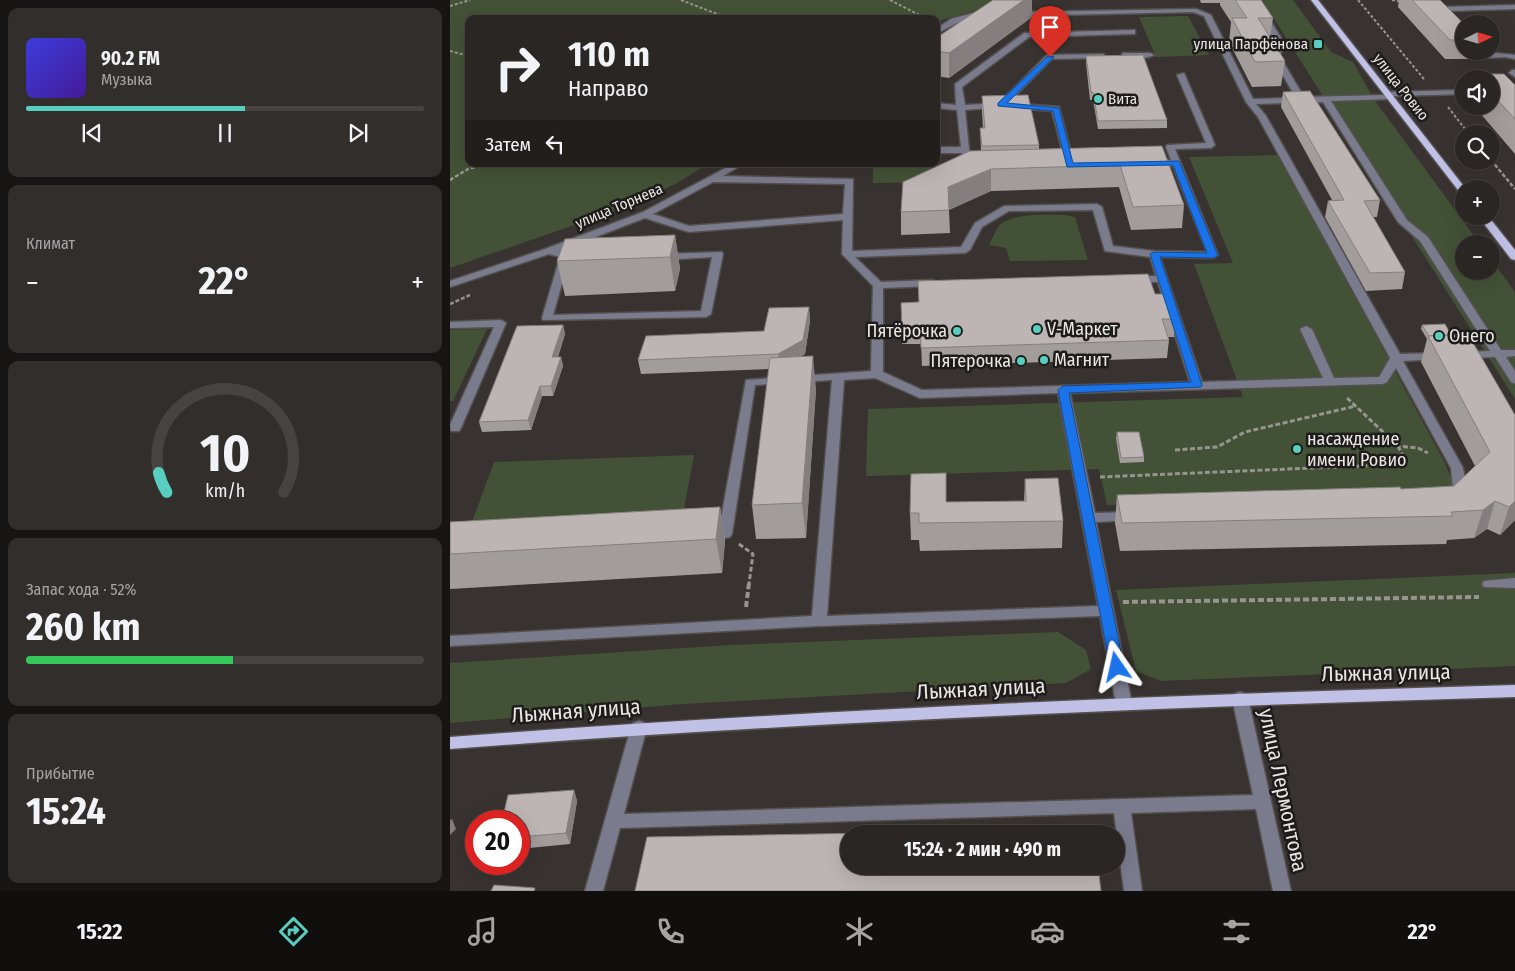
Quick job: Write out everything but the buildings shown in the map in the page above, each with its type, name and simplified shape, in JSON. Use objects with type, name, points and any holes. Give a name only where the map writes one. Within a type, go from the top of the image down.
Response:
[{"type":"main road","name":"улица Ровио","points":[[1314,0],[1455,180]]},
{"type":"main road","points":[[1490,225],[1515,257]]},
{"type":"main road","name":"Лыжная улица","points":[[450,742],[639,727],[1240,698],[1515,692]]},
{"type":"street","points":[[1257,5],[1282,46],[1275,55],[1301,100]]},
{"type":"street","points":[[1441,9],[1515,7]]},
{"type":"street","points":[[1441,9],[1455,24]]},
{"type":"street","points":[[1006,14],[1194,10],[1207,15],[1250,102],[1262,116],[1457,468],[1460,492],[1443,496]]},
{"type":"street","points":[[940,30],[954,21],[991,11]]},
{"type":"street","points":[[976,168],[966,168],[966,150],[958,86],[1027,35],[1132,32]]},
{"type":"street","points":[[1500,54],[1515,57]]},
{"type":"street","points":[[1120,56],[1150,55]]},
{"type":"street","points":[[1001,105],[1050,57],[1110,56]]},
{"type":"street","points":[[847,254],[965,250],[978,224],[1007,208],[1096,207],[1108,249],[1154,254],[1213,256],[1170,147],[1211,145],[1181,75]]},
{"type":"street","points":[[1250,102],[1455,92]]},
{"type":"street","points":[[1325,99],[1403,222],[1424,239],[1515,380]]},
{"type":"street","points":[[940,105],[961,108],[1001,105],[1056,109],[1070,165]]},
{"type":"street","points":[[940,150],[966,150]]},
{"type":"street","points":[[1137,164],[1176,163]]},
{"type":"street","name":"улица Торнева","points":[[450,284],[548,251],[646,214],[734,167]]},
{"type":"street","points":[[712,179],[850,181],[847,254],[878,284],[947,283]]},
{"type":"street","points":[[646,214],[655,219],[689,229]]},
{"type":"street","points":[[672,236],[689,229],[848,217]]},
{"type":"street","points":[[548,251],[579,259],[587,259]]},
{"type":"street","points":[[565,254],[547,318],[706,314],[718,254],[649,257]]},
{"type":"street","points":[[1154,254],[1197,385]]},
{"type":"street","points":[[1123,280],[1162,279]]},
{"type":"street","points":[[877,374],[878,284]]},
{"type":"street","points":[[450,325],[501,323],[455,428]]},
{"type":"street","points":[[1306,329],[1330,381]]},
{"type":"street","points":[[1396,358],[1515,353]]},
{"type":"street","points":[[696,535],[725,534],[750,382],[877,374],[920,394],[1382,380],[1396,358]]},
{"type":"street","points":[[819,621],[838,376]]},
{"type":"street","points":[[1063,390],[1124,704]]},
{"type":"street","points":[[1089,518],[1148,516]]},
{"type":"street","points":[[1488,590],[1515,583]]},
{"type":"street","points":[[450,641],[1106,607]]},
{"type":"street","name":"улица Лермонтова","points":[[1240,698],[1282,891]]},
{"type":"street","points":[[594,891],[639,727]]},
{"type":"street","points":[[613,821],[1262,802]]},
{"type":"street","points":[[1122,806],[1133,891]]},
{"type":"path","points":[[450,6],[470,0]]},
{"type":"path","points":[[681,0],[720,15]]},
{"type":"path","points":[[890,0],[919,15]]},
{"type":"path","points":[[1358,0],[1462,125]]},
{"type":"path","points":[[1392,0],[1441,9]]},
{"type":"path","points":[[450,51],[465,55]]},
{"type":"path","points":[[450,180],[468,168],[473,167]]},
{"type":"path","points":[[1499,170],[1515,189]]},
{"type":"path","points":[[1081,477],[1407,464],[1398,446],[1330,381]]},
{"type":"path","points":[[1175,450],[1217,447],[1245,432],[1356,406]]},
{"type":"path","points":[[1398,446],[1418,448],[1457,468]]},
{"type":"path","points":[[725,534],[753,554],[743,625]]},
{"type":"path","points":[[1106,607],[1488,590]]},
{"type":"green space","points":[[450,0],[1010,0],[940,21],[940,15],[465,15],[465,167],[703,167],[677,183],[626,207],[450,268]]},
{"type":"green space","points":[[1262,0],[1293,0],[1331,52],[1353,62],[1373,98],[1455,210],[1455,225],[1466,225],[1473,235],[1455,235],[1455,280],[1500,280],[1500,271],[1515,292],[1515,399]]},
{"type":"green space","points":[[1188,16],[1209,55],[1156,57],[1139,17]]},
{"type":"green space","points":[[1278,155],[1444,461],[1456,490],[1107,505],[1099,469],[866,476],[868,409],[1243,397],[1194,264],[1233,263],[1189,157]]},
{"type":"green space","points":[[873,167],[930,167],[931,182],[873,183]]},
{"type":"green space","points":[[1029,215],[1064,215],[1075,217],[1088,260],[1010,261],[1006,248],[989,245],[998,227],[1011,219]]},
{"type":"green space","points":[[487,329],[453,401],[450,401],[450,330]]},
{"type":"green space","points":[[694,455],[681,525],[468,533],[494,462]]},
{"type":"green space","points":[[1515,573],[1515,666],[1161,681],[1136,671],[1116,590]]},
{"type":"green space","points":[[1058,632],[1086,650],[1091,669],[1066,683],[683,704],[450,723],[450,663],[732,645]]},
{"type":"place","name":"улица Парфёнова","points":[[1318,44]]},
{"type":"place","name":"Вита","points":[[1098,99]]},
{"type":"place","name":"V-Маркет","points":[[1037,329]]},
{"type":"place","name":"Пятёрочка","points":[[957,331]]},
{"type":"place","name":"Онего","points":[[1439,336]]},
{"type":"place","name":"Магнит","points":[[1044,360]]},
{"type":"place","name":"Пятерочка","points":[[1021,361]]},
{"type":"place","name":"насаждение имени Ровио","points":[[1297,449]]},
{"type":"route","points":[[1050,57],[1001,105],[1056,109],[1070,165],[1176,163],[1213,256],[1154,254],[1197,385],[1063,390],[1117,667]]}]
